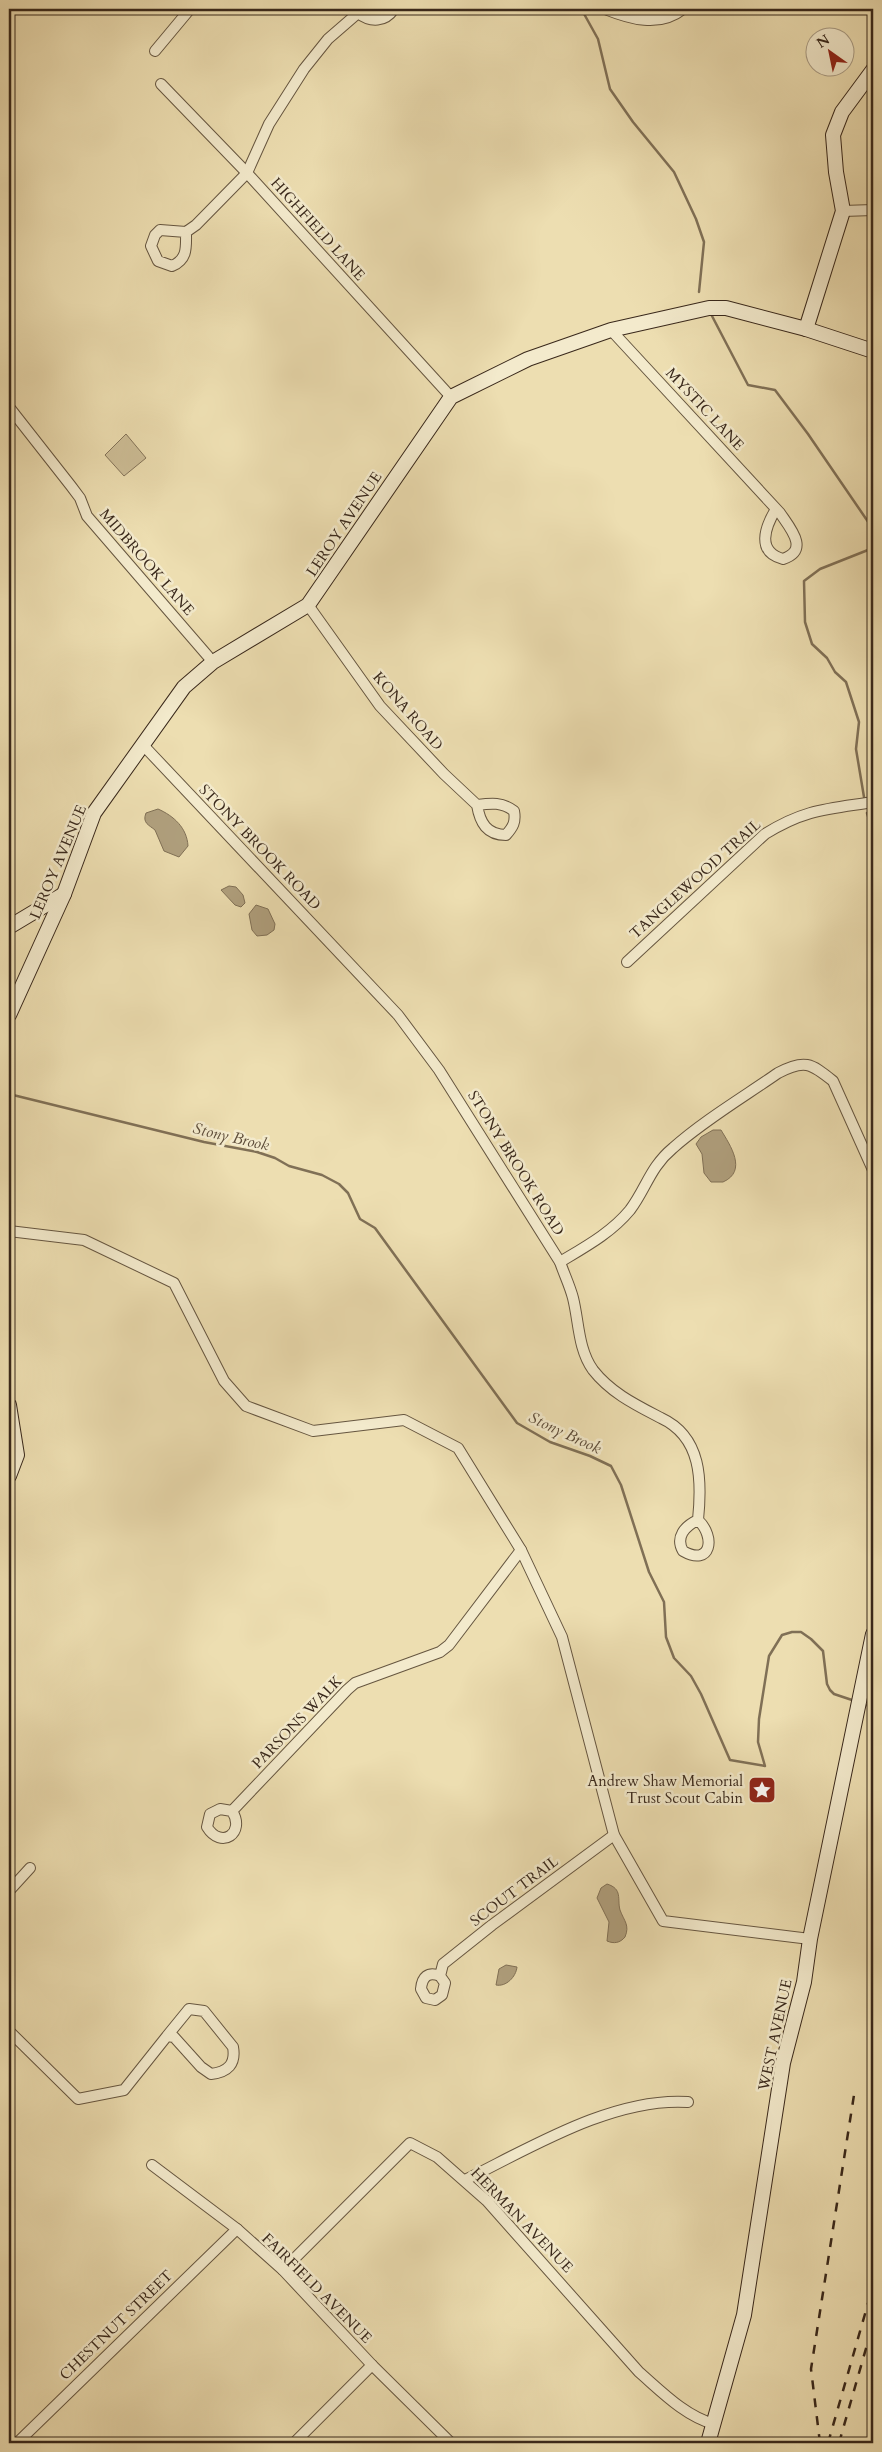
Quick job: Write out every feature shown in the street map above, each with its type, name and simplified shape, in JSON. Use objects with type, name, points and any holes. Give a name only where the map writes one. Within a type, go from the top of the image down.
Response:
[{"type":"street","points":[[155,51],[190,9]]},
{"type":"street","points":[[186,232],[196,225],[247,173],[269,124],[289,90],[328,39],[358,11],[362,17],[378,20],[385,18],[394,9]]},
{"type":"street","points":[[605,9],[634,20],[662,18],[683,9]]},
{"type":"street","points":[[806,329],[843,211],[836,172],[833,135],[842,112],[873,70]]},
{"type":"street","name":"HIGHFIELD LANE","points":[[161,84],[247,173],[451,397]]},
{"type":"street","points":[[843,211],[873,210]]},
{"type":"street","name":"LEROY AVENUE","points":[[9,1015],[64,894],[94,813],[184,687],[213,662],[308,605],[451,397],[528,359],[611,330],[699,309],[726,308],[806,329],[873,352]]},
{"type":"street","name":"MYSTIC LANE","points":[[611,330],[776,509],[795,533],[796,550],[790,557],[783,559],[769,553],[765,544],[766,525],[776,509]]},
{"type":"street","name":"MIDBROOK LANE","points":[[9,407],[80,498],[87,516],[213,662]]},
{"type":"street","name":"KONA ROAD","points":[[308,605],[380,706],[477,805]]},
{"type":"street","name":"STONY BROOK ROAD","points":[[143,745],[398,1015],[430,1055],[560,1262],[573,1298],[584,1352],[592,1369],[616,1393],[663,1419],[684,1435],[692,1446],[700,1471],[701,1493],[698,1520]]},
{"type":"street","name":"TANGLEWOOD TRAIL","points":[[627,962],[765,834],[792,819],[810,812],[873,802]]},
{"type":"street","points":[[9,927],[64,894]]},
{"type":"street","points":[[560,1262],[601,1237],[617,1223],[631,1208],[655,1166],[673,1147],[778,1073],[796,1064],[809,1065],[822,1071],[834,1081],[873,1170]]},
{"type":"street","points":[[9,1231],[84,1240],[174,1283],[224,1381],[246,1406],[313,1431],[404,1420],[458,1448],[521,1550],[562,1637],[614,1835],[663,1921],[810,1939]]},
{"type":"street","points":[[9,1405],[13,1455],[9,1476]]},
{"type":"street","name":"PARSONS WALK","points":[[232,1811],[351,1686],[440,1652],[449,1644],[521,1550]]},
{"type":"street","name":"WEST AVENUE","points":[[708,2443],[744,2315],[783,2063],[804,1982],[810,1939],[873,1634]]},
{"type":"street","name":"SCOUT TRAIL","points":[[440,1976],[443,1964],[492,1925],[614,1835]]},
{"type":"street","points":[[9,1891],[30,1868]]},
{"type":"street","points":[[9,2031],[78,2099],[124,2090],[167,2036],[189,2010],[204,2011],[234,2047],[233,2062],[227,2070],[212,2074],[201,2067],[174,2037],[167,2036]]},
{"type":"street","points":[[465,2180],[590,2119],[637,2107],[688,2102]]},
{"type":"street","name":"HERMAN AVENUE","points":[[283,2270],[410,2143],[437,2157],[465,2180],[528,2245],[639,2372],[667,2397],[699,2420],[714,2424]]},
{"type":"street","name":"FAIRFIELD AVENUE","points":[[152,2165],[237,2229],[283,2270],[372,2366],[451,2443]]},
{"type":"street","name":"CHESTNUT STREET","points":[[16,2443],[237,2229]]},
{"type":"street","points":[[294,2443],[372,2366]]},
{"type":"shaded area","points":[[126,434],[146,458],[124,476],[105,455]]},
{"type":"shaded area","points":[[158,809],[179,823],[185,834],[188,846],[179,857],[164,851],[155,830],[148,825],[145,819],[146,813]]},
{"type":"shaded area","points":[[229,886],[236,887],[243,895],[245,903],[241,907],[235,905],[221,890]]},
{"type":"shaded area","points":[[256,905],[268,909],[275,924],[274,930],[267,935],[257,936],[252,930],[249,914]]},
{"type":"shaded area","points":[[713,1130],[721,1130],[735,1158],[736,1165],[734,1171],[723,1182],[711,1182],[704,1173],[702,1154],[696,1144],[701,1137]]},
{"type":"shaded area","points":[[607,1884],[612,1886],[617,1892],[620,1910],[627,1926],[625,1937],[617,1942],[607,1941],[609,1922],[597,1898],[601,1888]]},
{"type":"shaded area","points":[[506,1965],[517,1967],[515,1974],[507,1983],[496,1985],[499,1969]]},
{"type":"waterway","points":[[583,12],[598,39],[610,89],[633,122],[674,172],[696,219],[704,242],[699,292]]},
{"type":"waterway","points":[[712,316],[748,385],[775,390],[808,434],[873,529]]},
{"type":"waterway","points":[[864,797],[856,749],[859,722],[846,682],[835,672],[827,658],[812,644],[805,622],[804,581],[820,569],[873,548]]},
{"type":"waterway","points":[[867,813],[873,832]]},
{"type":"waterway","name":"Stony Brook","points":[[9,1094],[204,1142],[257,1152],[275,1158],[289,1166],[322,1175],[339,1184],[348,1193],[360,1219],[375,1228],[517,1423],[550,1442],[590,1456],[611,1466],[621,1485],[649,1572],[664,1602],[666,1637],[674,1658],[691,1676],[701,1694],[730,1760],[765,1766],[758,1742],[759,1719],[769,1656],[782,1635],[801,1632],[811,1639],[823,1651],[827,1684],[830,1690],[834,1694],[852,1700]]},
{"type":"waterway","name":"Stony Brook","points":[[867,1705],[873,1713]]},
{"type":"railway","points":[[820,2443],[811,2369],[854,2095]]},
{"type":"railway","points":[[828,2443],[873,2286]]},
{"type":"railway","points":[[839,2443],[873,2324]]},
{"type":"place","name":"Andrew Shaw Memorial Trust Scout Cabin","points":[[762,1790]]}]
